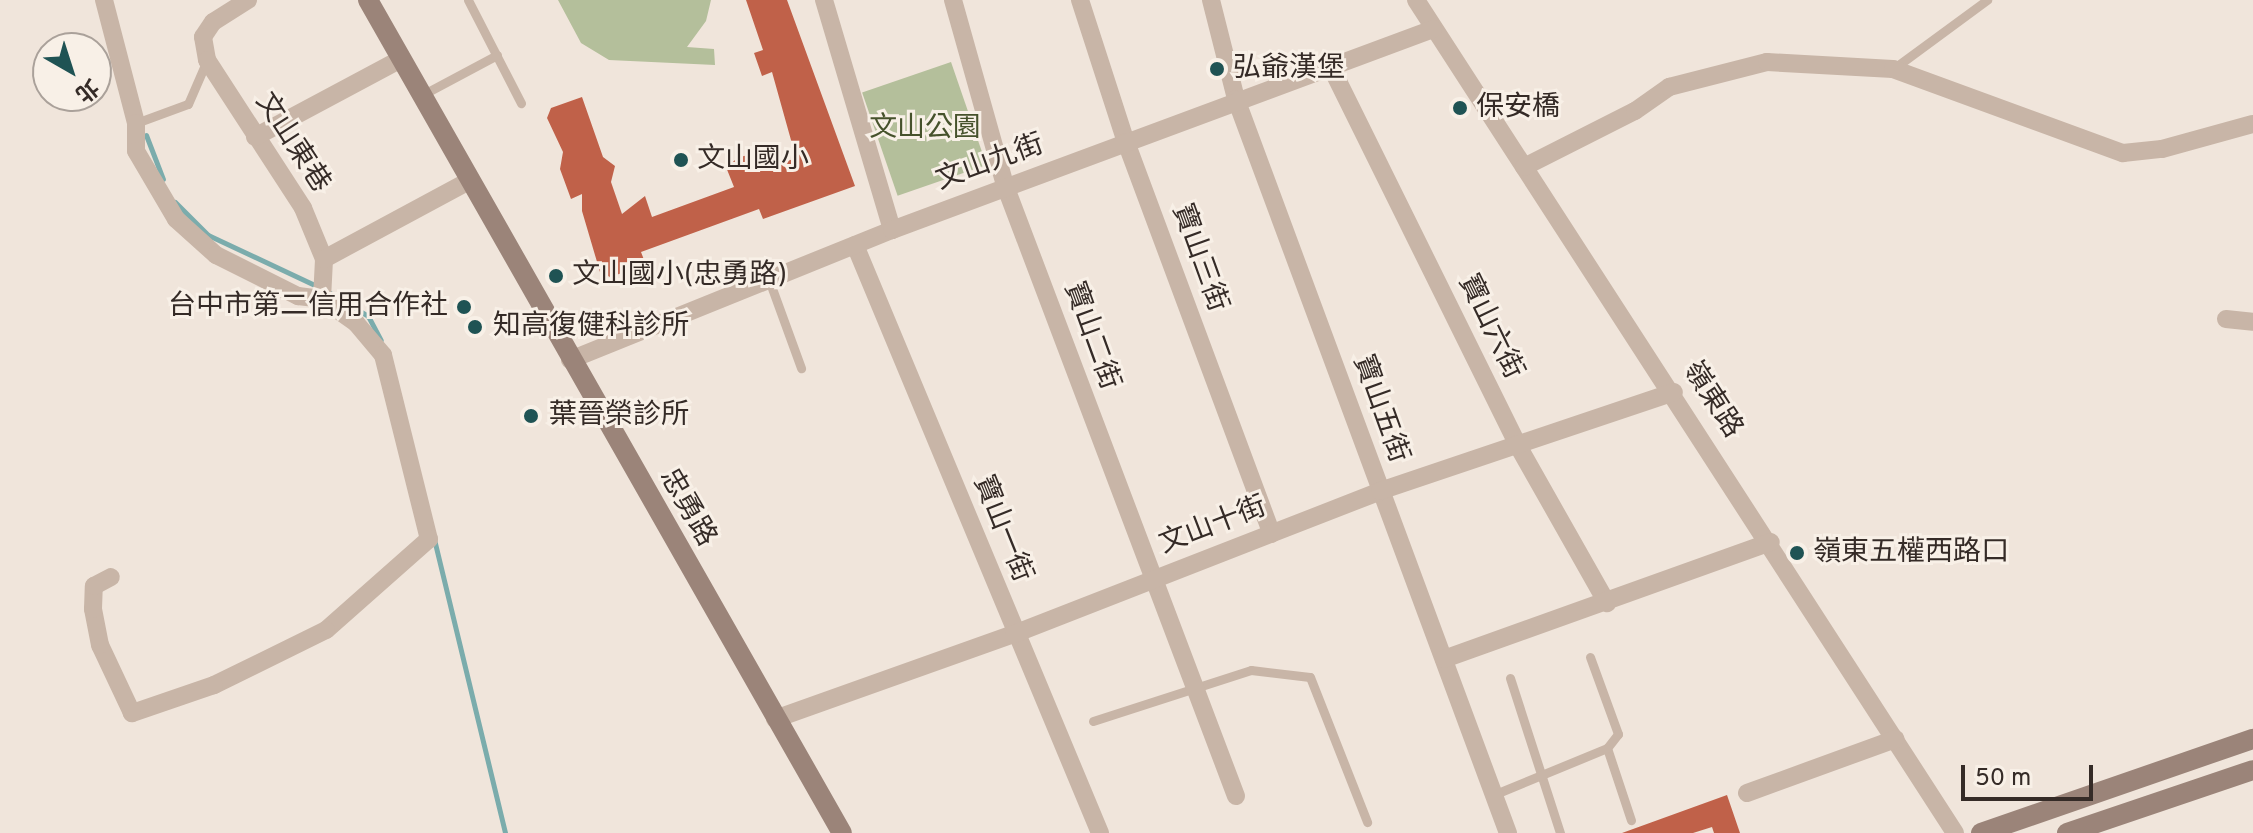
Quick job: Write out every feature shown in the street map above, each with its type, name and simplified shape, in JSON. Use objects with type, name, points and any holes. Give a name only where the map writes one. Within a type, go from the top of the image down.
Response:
[{"type":"main road","name":"忠勇路","points":[[368,0],[570,360],[842,833]]},
{"type":"main road","points":[[1981,833],[2253,739]]},
{"type":"main road","points":[[2067,833],[2253,770]]},
{"type":"street","points":[[104,0],[136,123],[136,151],[176,219],[216,255],[298,296],[322,299],[370,337],[389,369],[429,539],[326,630],[214,685],[132,713],[100,645],[93,609],[94,586],[111,577]]},
{"type":"street","name":"文山東巷","points":[[248,0],[213,22],[203,37],[207,60],[303,208],[324,259]]},
{"type":"street","points":[[824,0],[892,230]]},
{"type":"street","name":"寶山二街","points":[[953,0],[1006,188],[1236,796]]},
{"type":"street","name":"寶山三街","points":[[1080,0],[1126,142],[1272,534]]},
{"type":"street","name":"寶山五街","points":[[1211,0],[1236,99],[1508,833]]},
{"type":"street","name":"嶺東路","points":[[1416,0],[1674,392],[1955,833]]},
{"type":"street","name":"文山九街","points":[[570,360],[892,230],[1236,99],[1332,69],[1433,29]]},
{"type":"street","points":[[255,137],[401,59]]},
{"type":"street","points":[[1524,167],[1694,77],[1767,62],[1893,69],[2123,153],[2162,149],[2253,124]]},
{"type":"street","name":"寶山六街","points":[[1332,69],[1517,444],[1607,603]]},
{"type":"street","points":[[322,299],[324,259],[469,181]]},
{"type":"street","name":"寶山一街","points":[[855,245],[1014,634],[1100,833]]},
{"type":"street","points":[[2226,319],[2253,322]]},
{"type":"street","name":"文山十街","points":[[775,719],[1014,634],[1380,491],[1674,392]]},
{"type":"street","points":[[1444,659],[1771,542]]},
{"type":"street","points":[[1747,793],[1895,739]]},
{"type":"lane","points":[[468,0],[521,103]]},
{"type":"lane","points":[[1893,69],[1987,0]]},
{"type":"lane","points":[[421,95],[497,55]]},
{"type":"lane","points":[[136,123],[188,104],[207,60]]},
{"type":"lane","points":[[769,280],[801,368]]},
{"type":"lane","points":[[1493,795],[1607,748],[1618,734],[1590,657]]},
{"type":"lane","points":[[1093,721],[1251,670],[1310,677],[1367,822]]},
{"type":"lane","points":[[1510,678],[1560,833]]},
{"type":"lane","points":[[1607,748],[1631,820]]},
{"type":"green space","points":[[558,0],[711,0],[706,21],[687,47],[714,49],[715,65],[609,60],[581,43]]},
{"type":"green space","name":"文山公園","points":[[951,62],[986,165],[898,196],[862,93]]},
{"type":"building","points":[[746,0],[787,0],[855,186],[763,219],[759,209],[641,252],[646,265],[610,277],[600,272],[582,211],[582,194],[571,199],[560,169],[563,152],[547,118],[551,108],[582,97],[603,157],[615,166],[611,182],[622,214],[645,196],[652,217],[734,187],[726,167],[739,157],[754,154],[760,171],[796,158],[772,72],[762,76],[754,53],[763,50]]},
{"type":"building","points":[[1727,795],[1740,833],[1714,833],[1712,827],[1693,833],[1622,833]]},
{"type":"waterway","points":[[146,135],[163,179]]},
{"type":"waterway","points":[[175,202],[208,235],[319,287]]},
{"type":"waterway","points":[[328,292],[368,316],[381,340]]},
{"type":"waterway","points":[[434,539],[505,833]]},
{"type":"place","name":"弘爺漢堡","points":[[1217,69]]},
{"type":"place","name":"保安橋","points":[[1460,108]]},
{"type":"place","name":"文山國小","points":[[681,160]]},
{"type":"place","name":"文山國小(忠勇路)","points":[[556,276]]},
{"type":"place","name":"台中市第二信用合作社","points":[[464,307]]},
{"type":"place","name":"知高復健科診所","points":[[475,327]]},
{"type":"place","name":"葉晉榮診所","points":[[531,416]]},
{"type":"place","name":"嶺東五權西路口","points":[[1797,553]]}]
